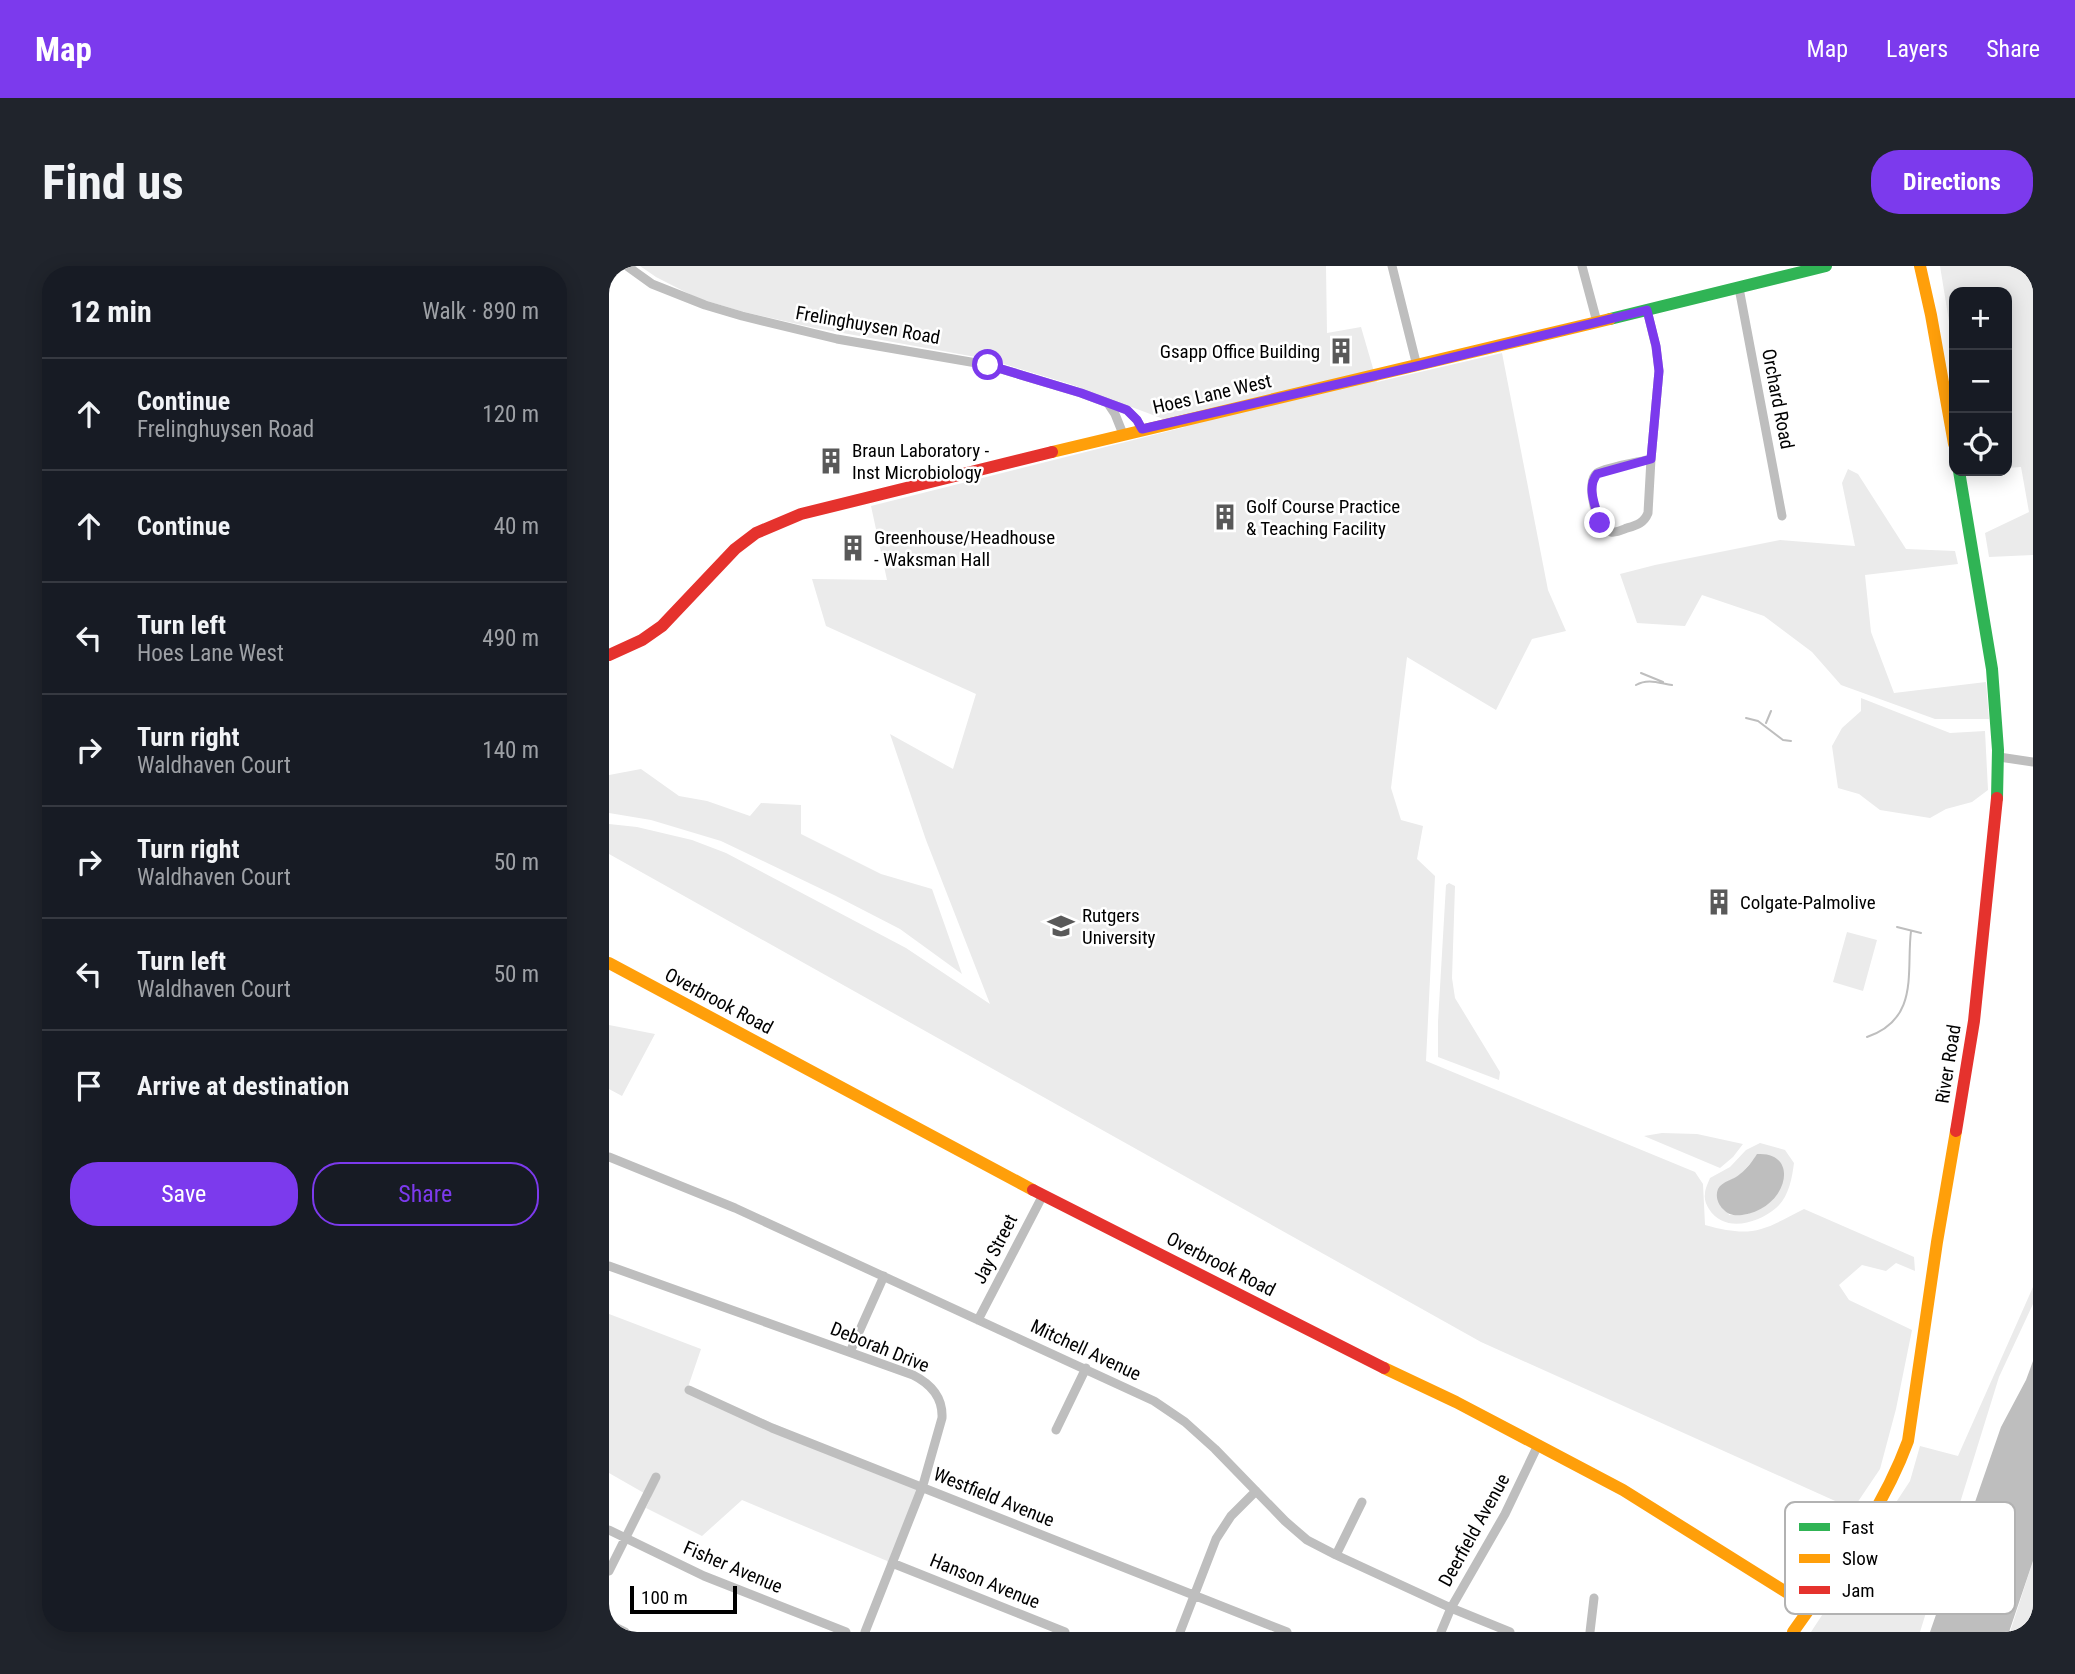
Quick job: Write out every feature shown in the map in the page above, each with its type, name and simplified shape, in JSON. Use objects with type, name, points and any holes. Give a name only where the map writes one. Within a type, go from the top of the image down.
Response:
[{"type":"street","name":"Frelinghuysen Road","points":[[627,266],[652,284],[705,306],[837,340],[988,365],[1081,393],[1127,410],[1142,429]]},
{"type":"street","points":[[1392,266],[1417,366]]},
{"type":"street","points":[[1582,266],[1597,322]]},
{"type":"street","name":"Hoes Lane West","points":[[609,655],[642,640],[662,626],[735,549],[756,533],[801,514],[1142,429],[1417,366],[1826,266]]},
{"type":"street","points":[[1920,266],[1949,416]]},
{"type":"street","name":"Orchard Road","points":[[1739,288],[1782,516]]},
{"type":"street","points":[[1647,310],[1659,371],[1648,513],[1640,524],[1615,532],[1605,529],[1600,523],[1590,488],[1592,480],[1604,471],[1651,459]]},
{"type":"street","points":[[1109,405],[1123,434]]},
{"type":"street","name":"River Road","points":[[1882,1502],[1908,1441],[1974,1021],[1998,790],[1999,757],[1992,666],[1960,476]]},
{"type":"street","points":[[1999,757],[2033,762]]},
{"type":"street","name":"Overbrook Road","points":[[609,963],[1043,1195],[1456,1402],[1623,1490],[1785,1591]]},
{"type":"street","name":"Mitchell Avenue","points":[[609,1157],[735,1208],[1154,1401],[1185,1422],[1215,1449],[1307,1540],[1451,1608],[1510,1632]]},
{"type":"street","name":"Jay Street","points":[[978,1320],[1043,1195]]},
{"type":"street","name":"Deborah Drive","points":[[609,1266],[923,1380],[939,1398],[943,1407],[942,1418],[922,1487],[865,1632]]},
{"type":"street","points":[[849,1352],[884,1276]]},
{"type":"street","points":[[1056,1430],[1086,1368]]},
{"type":"street","name":"Westfield Avenue","points":[[689,1390],[772,1428],[1287,1632]]},
{"type":"street","name":"Deerfield Avenue","points":[[1441,1632],[1451,1608],[1504,1514],[1538,1445]]},
{"type":"street","points":[[609,1571],[656,1477]]},
{"type":"street","points":[[1180,1632],[1216,1539],[1231,1516],[1256,1491]]},
{"type":"street","points":[[1336,1555],[1362,1502]]},
{"type":"street","name":"Fisher Avenue","points":[[609,1530],[704,1576],[846,1632]]},
{"type":"street","name":"Hanson Avenue","points":[[892,1563],[1065,1632]]},
{"type":"street","points":[[1590,1632],[1594,1598]]},
{"type":"street","name":"River Road","points":[[1793,1632],[1805,1614]]},
{"type":"street","points":[[609,1624],[625,1632]]},
{"type":"shaded area","name":"Rutgers University","points":[[640,266],[1326,266],[1327,333],[1361,327],[1377,382],[1502,353],[1548,590],[1566,631],[1532,639],[1496,710],[1407,657],[1391,788],[1401,820],[1423,826],[1417,859],[1435,876],[1426,1061],[1695,1172],[1703,1184],[1705,1225],[1734,1231],[1756,1230],[1804,1209],[1914,1257],[1915,1271],[1896,1263],[1886,1271],[1862,1265],[1839,1285],[1849,1300],[1912,1330],[1896,1409],[1880,1469],[1858,1502],[1837,1502],[1481,1342],[609,854],[609,824],[637,827],[692,840],[726,853],[906,948],[990,1004],[926,840],[890,734],[953,769],[976,694],[826,626],[812,579],[887,580],[871,506],[1185,427],[1070,384],[987,359],[815,328],[744,312],[697,298]]},
{"type":"shaded area","points":[[1940,266],[2033,266],[2033,555],[1989,557],[1985,533],[2029,512],[2021,467],[2012,468],[2012,287],[1949,287],[1949,321]]},
{"type":"shaded area","points":[[1848,469],[1858,474],[1906,549],[1955,551],[1958,564],[1865,575],[1871,632],[1894,693],[1986,682],[1989,719],[1935,719],[1841,685],[1812,652],[1764,616],[1702,595],[1685,626],[1637,623],[1620,574],[1780,540],[1855,546],[1842,483]]},
{"type":"shaded area","points":[[1861,698],[1950,733],[1985,731],[1988,790],[1972,802],[1946,809],[1930,818],[1880,810],[1859,794],[1838,788],[1832,746],[1842,728],[1861,711]]},
{"type":"shaded area","points":[[641,769],[679,796],[707,801],[750,816],[761,803],[801,805],[801,834],[881,874],[932,889],[962,974],[900,929],[721,841],[651,820],[609,813],[609,775]]},
{"type":"shaded area","points":[[1449,883],[1455,886],[1452,978],[1455,998],[1500,1072],[1499,1080],[1438,1057],[1446,885]]},
{"type":"shaded area","points":[[1847,932],[1877,940],[1863,991],[1833,982]]},
{"type":"shaded area","points":[[609,1025],[655,1034],[622,1096],[609,1089]]},
{"type":"shaded area","points":[[1662,1133],[1697,1134],[1743,1144],[1720,1168],[1644,1136]]},
{"type":"shaded area","points":[[1760,1143],[1785,1150],[1794,1163],[1787,1193],[1776,1208],[1760,1218],[1741,1224],[1723,1221],[1715,1217],[1709,1209],[1705,1190],[1710,1178],[1730,1167],[1746,1150]],"holes":[[[1755,1158],[1749,1214],[1729,1215],[1721,1186],[1741,1174]]]},
{"type":"shaded area","points":[[1757,1154],[1771,1156],[1780,1161],[1784,1170],[1779,1192],[1770,1203],[1758,1211],[1742,1215],[1729,1214],[1718,1202],[1718,1189],[1743,1172]]},
{"type":"shaded area","points":[[2033,1287],[2033,1304],[1999,1377],[1960,1502],[1896,1502],[1910,1481],[1920,1446],[1958,1456]]},
{"type":"shaded area","points":[[609,1314],[701,1349],[688,1387],[921,1487],[892,1563],[742,1500],[702,1536],[646,1508],[651,1497],[609,1473]]},
{"type":"shaded area","points":[[2033,1361],[2033,1561],[2009,1632],[1930,1632],[1936,1614],[2015,1614],[2015,1502],[1975,1502],[2001,1427]]},
{"type":"shaded area","points":[[2033,1561],[2033,1632],[2010,1632]]},
{"type":"shaded area","points":[[1823,1614],[1926,1614],[1920,1632],[1811,1632]]},
{"type":"waterway","points":[[1641,673],[1663,682]]},
{"type":"waterway","points":[[1636,685],[1649,681],[1672,685]]},
{"type":"waterway","points":[[1766,723],[1771,711]]},
{"type":"waterway","points":[[1746,718],[1758,721],[1783,740],[1791,741]]},
{"type":"waterway","points":[[1897,927],[1921,933]]},
{"type":"waterway","points":[[1867,1037],[1884,1029],[1896,1018],[1903,1006],[1909,977],[1911,931]]},
{"type":"traffic: fast","points":[[1610,319],[1826,266]]},
{"type":"traffic: fast","points":[[1960,476],[1992,669],[1998,750],[1997,798]]},
{"type":"traffic: slow","points":[[1920,266],[1949,416]]},
{"type":"traffic: slow","points":[[1052,452],[1610,319]]},
{"type":"traffic: slow","points":[[609,963],[1033,1190]]},
{"type":"traffic: slow","points":[[1880,1502],[1908,1441],[1956,1131]]},
{"type":"traffic: slow","points":[[1384,1368],[1456,1402],[1623,1490],[1785,1591]]},
{"type":"traffic: slow","points":[[1793,1632],[1806,1614]]},
{"type":"traffic: jam","points":[[609,655],[642,640],[662,626],[735,549],[756,533],[801,514],[1052,452]]},
{"type":"traffic: jam","points":[[1956,1131],[1974,1021],[1997,798]]},
{"type":"traffic: jam","points":[[1033,1190],[1384,1368]]},
{"type":"place","name":"Gsapp Office Building","points":[[1341,351]]},
{"type":"place","name":"Braun Laboratory - Inst Microbiology","points":[[831,461]]},
{"type":"place","name":"Golf Course Practice & Teaching Facility","points":[[1225,517]]},
{"type":"place","name":"Greenhouse/Headhouse - Waksman Hall","points":[[853,548]]},
{"type":"place","name":"Colgate-Palmolive","points":[[1719,902]]},
{"type":"place","name":"Rutgers University","points":[[1061,926]]},
{"type":"route","points":[[988,365],[1127,410],[1142,429],[1647,310],[1659,371],[1651,459],[1604,471],[1592,480],[1590,488],[1600,523]]}]
